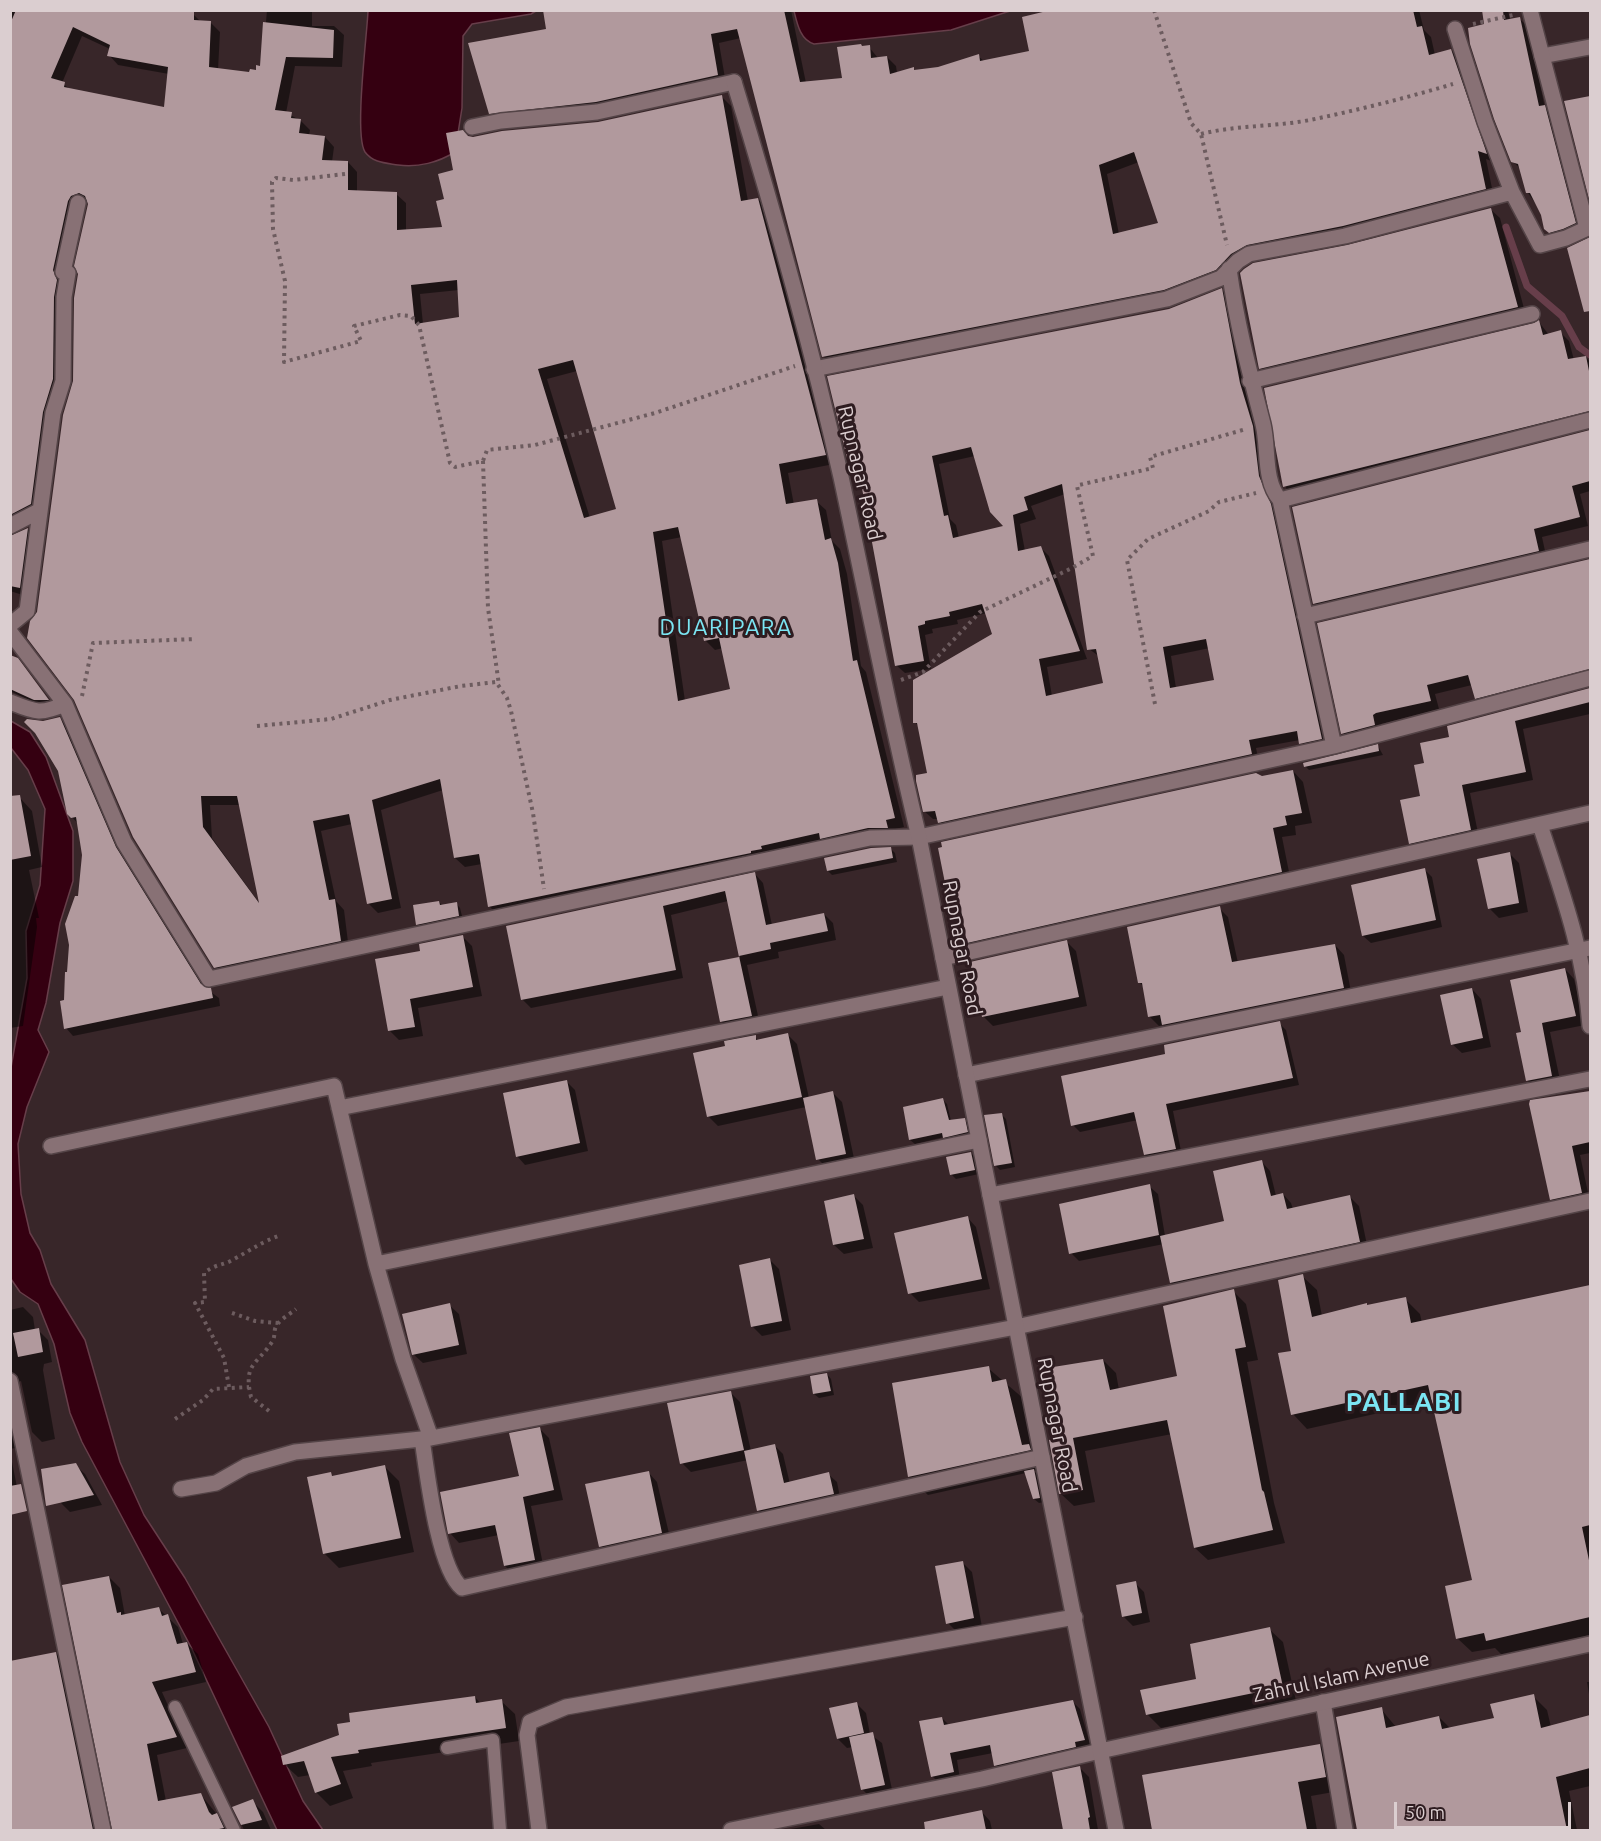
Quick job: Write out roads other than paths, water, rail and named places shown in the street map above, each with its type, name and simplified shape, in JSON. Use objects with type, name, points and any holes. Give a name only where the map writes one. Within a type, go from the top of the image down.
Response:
[{"type":"street","points":[[1455,28],[1512,192],[1540,245],[1566,238],[1589,227],[1530,11]]},
{"type":"street","points":[[1542,56],[1590,47]]},
{"type":"street","name":"Rupnagar Road","points":[[472,127],[501,121],[597,112],[734,82],[785,253],[813,365],[840,476],[883,686],[919,837],[1116,1830]]},
{"type":"street","points":[[813,365],[1167,299],[1212,283],[1249,254],[1345,236],[1512,192]]},
{"type":"street","points":[[10,625],[27,611],[53,413],[63,381],[64,297],[68,273],[63,272],[78,203]]},
{"type":"street","points":[[1230,268],[1238,330],[1264,426],[1275,495],[1334,746]]},
{"type":"street","points":[[1250,381],[1532,314]]},
{"type":"street","points":[[1275,495],[1590,420]]},
{"type":"street","points":[[10,526],[39,511]]},
{"type":"street","points":[[1305,616],[1590,549]]},
{"type":"street","points":[[10,632],[66,707],[124,842],[209,979],[870,838],[919,837],[1334,746],[1590,678]]},
{"type":"street","points":[[10,702],[34,712],[47,712],[66,707]]},
{"type":"street","points":[[943,958],[1590,813]]},
{"type":"street","points":[[1539,825],[1585,949],[1590,1026]]},
{"type":"street","points":[[966,1076],[1585,949]]},
{"type":"street","points":[[339,1108],[948,987]]},
{"type":"street","points":[[990,1195],[1590,1079]]},
{"type":"street","points":[[51,1146],[334,1086],[376,1264],[426,1438],[444,1553],[453,1581],[462,1588],[1042,1457]]},
{"type":"street","points":[[376,1264],[979,1140]]},
{"type":"street","points":[[181,1489],[216,1483],[246,1466],[295,1452],[426,1438],[1016,1327],[1590,1201]]},
{"type":"street","points":[[10,1381],[103,1830]]},
{"type":"street","points":[[539,1830],[527,1734],[530,1722],[538,1717],[566,1707],[1075,1617]]},
{"type":"street","name":"Zahrul Islam Avenue","points":[[730,1830],[982,1779],[1590,1644]]},
{"type":"street","points":[[1323,1702],[1345,1830]]},
{"type":"lane","points":[[175,1707],[234,1830]]},
{"type":"lane","points":[[447,1748],[493,1740],[500,1830]]},
{"type":"waterway","points":[[1506,227],[1527,286],[1562,316],[1579,347],[1590,355]]},
{"type":"district","name":"DUARIPARA","points":[[726,628]]},
{"type":"district","name":"PALLABI","points":[[1404,1402]]}]
